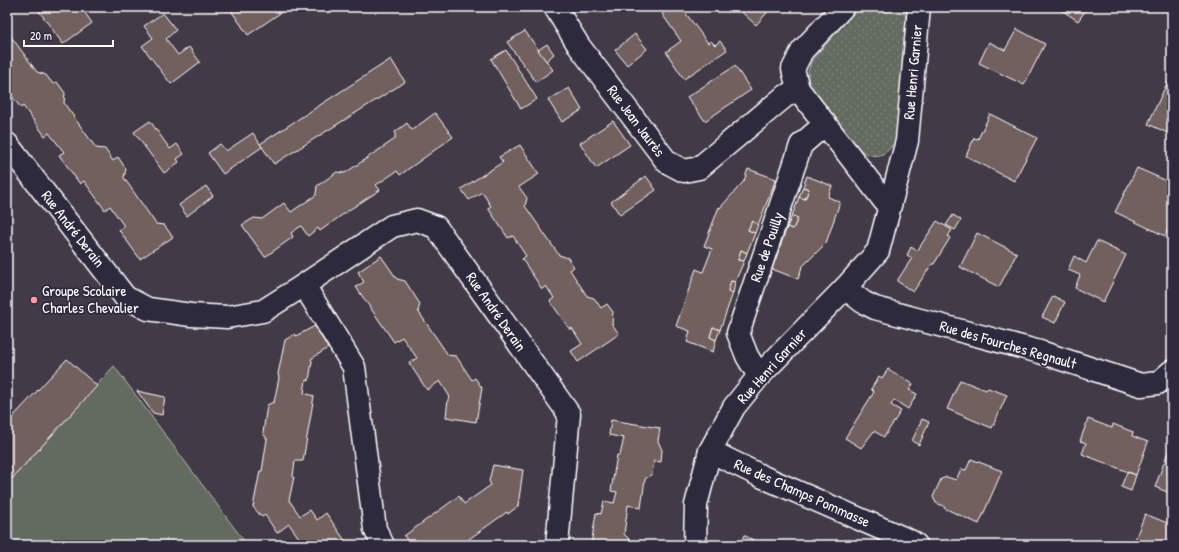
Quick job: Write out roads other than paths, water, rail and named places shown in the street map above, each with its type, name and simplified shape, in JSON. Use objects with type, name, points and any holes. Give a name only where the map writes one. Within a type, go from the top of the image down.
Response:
[{"type":"street","name":"Rue Jean Jaurès","points":[[554,7],[579,46],[667,162],[684,171],[699,168],[784,97],[798,89]]},
{"type":"street","points":[[843,7],[802,51],[793,69],[798,89],[889,207]]},
{"type":"street","name":"Rue Henri Garnier","points":[[695,545],[696,505],[710,451],[734,407],[760,376],[845,288],[878,251],[907,141],[919,7]]},
{"type":"street","name":"Rue de Pouilly","points":[[760,376],[748,356],[738,333],[801,145],[825,124]]},
{"type":"street","name":"Rue André Derain","points":[[7,144],[126,298],[148,309],[190,315],[226,317],[263,311],[392,226],[417,220],[436,227],[569,414],[557,545]]},
{"type":"street","points":[[304,285],[354,367],[375,529],[383,545]]},
{"type":"street","name":"Rue des Fourches Regnault","points":[[845,288],[863,302],[875,308],[1040,352],[1141,385],[1158,383],[1172,371]]},
{"type":"street","name":"Rue des Champs Pommasse","points":[[710,451],[763,477],[910,541],[916,545]]},
{"type":"place","name":"Groupe Scolaire Charles Chevalier","points":[[34,300]]}]
